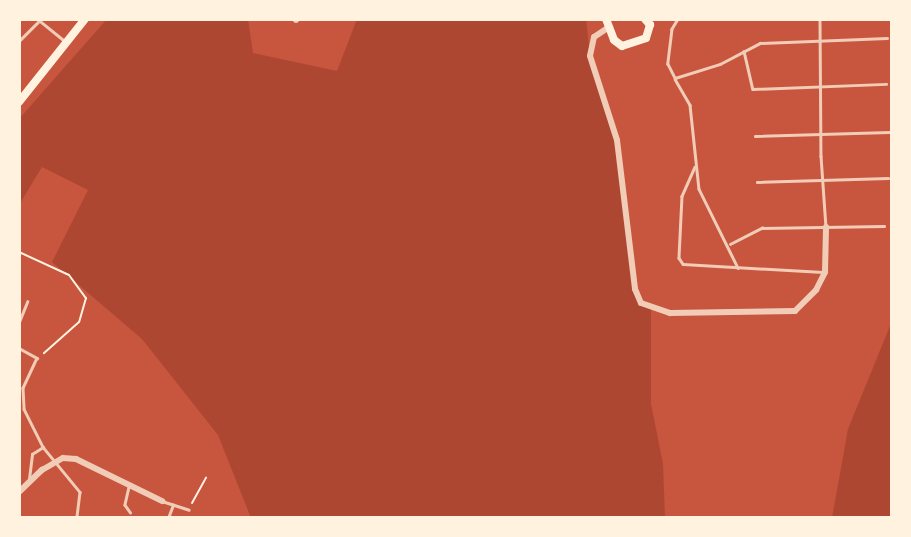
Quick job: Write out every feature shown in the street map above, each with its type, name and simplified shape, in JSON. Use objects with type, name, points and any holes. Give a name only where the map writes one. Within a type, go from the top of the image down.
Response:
[{"type":"main road","points":[[19,102],[85,19]]},
{"type":"main road","points":[[608,23],[619,44],[637,44],[648,33],[645,19]]},
{"type":"street","points":[[608,23],[594,37],[590,56],[617,140],[635,289],[641,303],[670,313],[783,313],[806,302],[825,272],[826,227]]},
{"type":"street","points":[[19,492],[29,480],[55,460],[76,459],[130,488],[162,500]]},
{"type":"lane","points":[[678,19],[672,29],[668,64],[690,105],[699,189],[730,244],[738,268]]},
{"type":"lane","points":[[820,19],[826,227]]},
{"type":"lane","points":[[19,41],[40,20],[66,42]]},
{"type":"lane","points":[[675,78],[760,43],[887,38]]},
{"type":"lane","points":[[744,51],[753,89],[886,84]]},
{"type":"lane","points":[[755,136],[889,132]]},
{"type":"lane","points":[[695,167],[682,195],[679,258],[683,264],[825,272]]},
{"type":"lane","points":[[757,182],[888,178]]},
{"type":"lane","points":[[730,244],[762,228],[884,226]]},
{"type":"lane","points":[[19,323],[27,302]]},
{"type":"lane","points":[[19,348],[37,358],[22,395],[43,447],[79,492],[77,518]]},
{"type":"lane","points":[[29,480],[32,454],[43,447]]},
{"type":"lane","points":[[130,488],[125,505],[130,512]]},
{"type":"lane","points":[[162,500],[189,510]]},
{"type":"lane","points":[[168,518],[173,505]]},
{"type":"path","points":[[19,252],[69,275],[80,286],[87,302],[79,321],[37,358]]},
{"type":"path","points":[[189,510],[206,478]]},
{"type":"shaded area","points":[[107,19],[248,19],[253,53],[337,71],[357,19],[586,19],[590,56],[617,140],[635,289],[641,303],[651,309],[651,404],[663,464],[665,518],[251,518],[218,435],[142,339],[52,262],[88,190],[42,167],[19,205],[19,119]]},
{"type":"shaded area","points":[[892,321],[892,518],[832,518],[848,429]]}]
